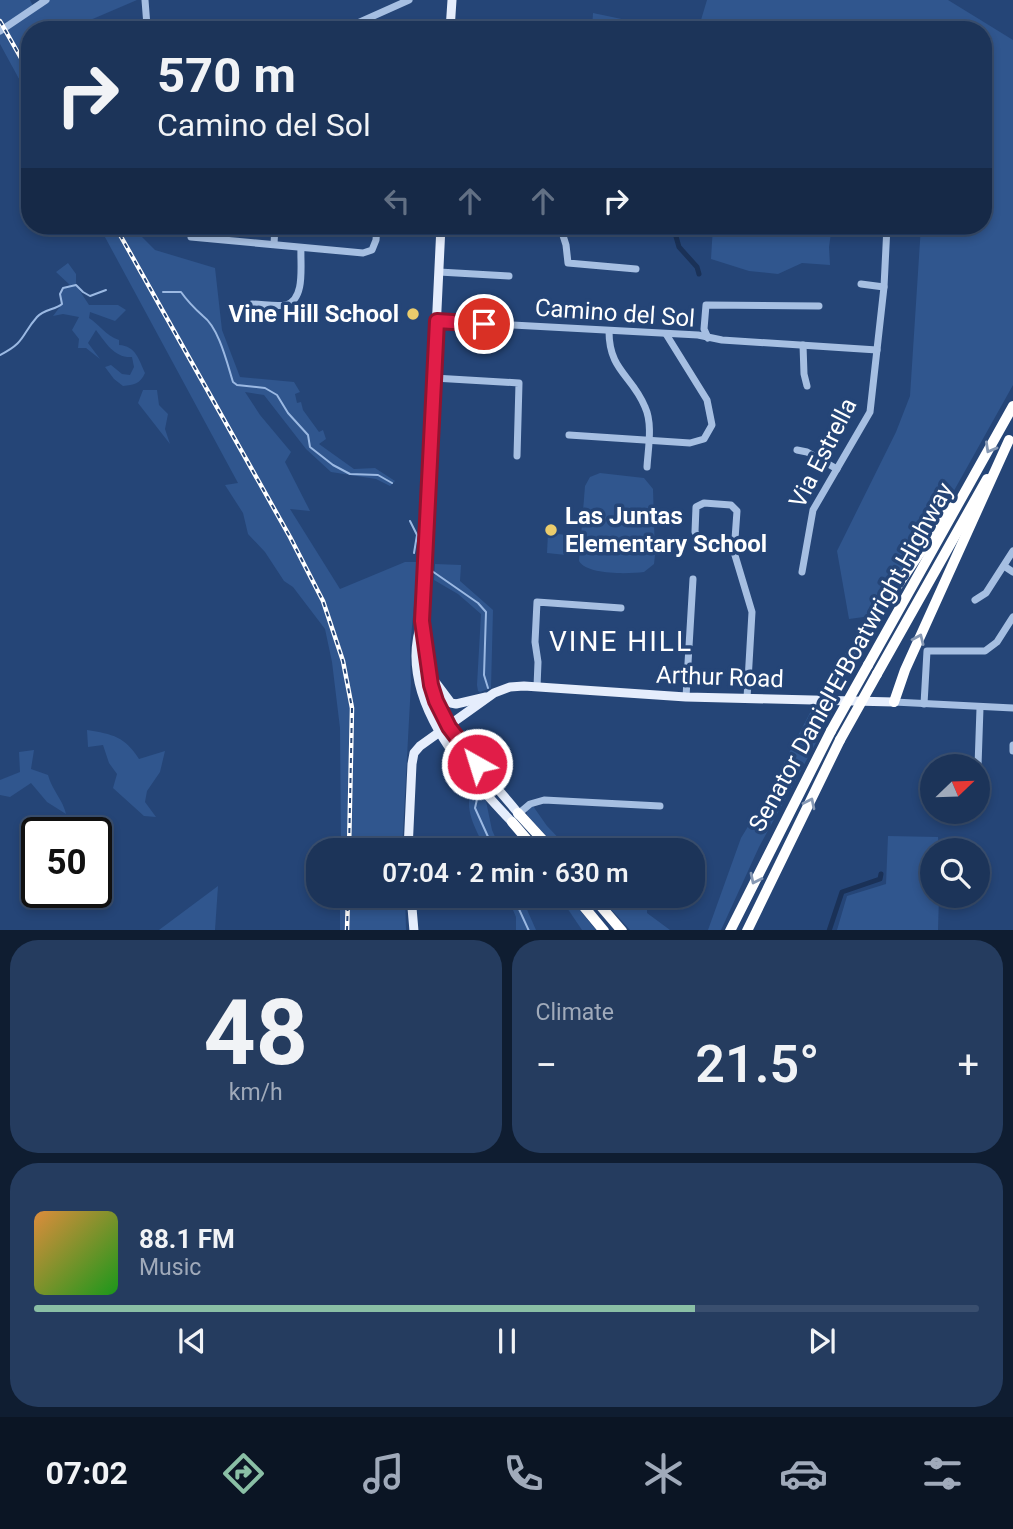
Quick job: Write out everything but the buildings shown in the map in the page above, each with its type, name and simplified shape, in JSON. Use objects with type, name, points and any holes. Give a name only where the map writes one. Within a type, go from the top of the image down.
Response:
[{"type":"highway","name":"Senator Daniel E Boatwright Highway","points":[[730,930],[831,731],[1013,406]]},
{"type":"highway","name":"Senator Daniel E Boatwright Highway","points":[[747,930],[840,740],[1011,436]]},
{"type":"highway","points":[[894,702],[905,670],[1011,436]]},
{"type":"highway","points":[[825,700],[839,672],[933,532],[967,489]]},
{"type":"highway","points":[[515,817],[528,838]]},
{"type":"highway","points":[[515,817],[539,838]]},
{"type":"highway","points":[[585,908],[604,930]]},
{"type":"highway","points":[[603,908],[622,930]]},
{"type":"main road","points":[[451,21],[452,0]]},
{"type":"main road","points":[[441,235],[422,621],[436,701],[449,727],[515,817]]},
{"type":"main road","points":[[422,621],[418,631],[417,669],[439,733],[469,775],[515,817]]},
{"type":"main road","points":[[430,674],[451,703],[488,697]]},
{"type":"main road","name":"Arthur Road","points":[[409,838],[414,753],[488,697],[510,687],[686,696],[894,702]]},
{"type":"main road","points":[[412,908],[414,930]]},
{"type":"street","points":[[0,31],[46,0]]},
{"type":"street","points":[[145,0],[147,21]]},
{"type":"street","points":[[362,21],[409,0]]},
{"type":"street","points":[[274,235],[274,244]]},
{"type":"street","points":[[191,237],[363,253],[372,250],[376,235]]},
{"type":"street","points":[[563,235],[568,263],[636,269]]},
{"type":"street","name":"Via Estrella","points":[[802,572],[813,510],[870,412],[884,286],[887,235]]},
{"type":"street","points":[[252,304],[285,305],[294,301],[299,292],[301,248]]},
{"type":"street","points":[[439,272],[509,276]]},
{"type":"street","points":[[860,284],[884,286]]},
{"type":"street","name":"Camino del Sol","points":[[708,338],[704,329],[706,305],[819,306]]},
{"type":"street","name":"Camino del Sol","points":[[437,321],[698,335],[708,338],[877,350]]},
{"type":"street","points":[[609,331],[611,355],[646,408],[648,467]]},
{"type":"street","points":[[569,435],[698,442],[704,439],[712,425],[707,400],[666,334]]},
{"type":"street","points":[[803,345],[807,386]]},
{"type":"street","points":[[435,378],[519,383],[517,456]]},
{"type":"street","points":[[797,450],[807,452],[837,470]]},
{"type":"street","points":[[704,503],[731,505],[737,511],[735,539],[731,542],[701,541],[695,532],[696,507],[704,503]]},
{"type":"street","points":[[731,542],[752,612],[747,698]]},
{"type":"street","points":[[975,600],[986,593],[1013,551]]},
{"type":"street","points":[[1004,566],[1013,572]]},
{"type":"street","points":[[686,696],[693,579]]},
{"type":"street","points":[[537,687],[537,602],[621,608]]},
{"type":"street","points":[[924,704],[927,651],[985,651],[997,642],[1013,617]]},
{"type":"street","name":"Arthur Road","points":[[894,702],[1013,708]]},
{"type":"street","points":[[978,754],[980,708]]},
{"type":"street","points":[[1013,745],[1013,751]]},
{"type":"street","points":[[515,817],[530,804],[544,800],[660,806]]},
{"type":"shaded area","points":[[0,0],[30,0],[33,6],[46,0],[137,0],[88,21],[21,21],[21,82],[0,44]]},
{"type":"shaded area","points":[[707,0],[948,0],[982,21],[701,21]]},
{"type":"shaded area","points":[[593,13],[631,21],[593,21]]},
{"type":"shaded area","points":[[992,27],[1013,40],[1013,385],[951,496],[871,616],[849,619],[837,551],[896,432],[910,396],[920,235],[992,235]]},
{"type":"shaded area","points":[[104,235],[140,235],[155,250],[215,268],[222,330],[240,377],[294,382],[300,392],[295,394],[297,403],[301,402],[303,410],[319,432],[323,430],[326,439],[319,444],[354,469],[375,468],[395,481],[390,486],[376,479],[331,472],[306,449],[264,395],[245,392],[291,452],[285,462],[310,511],[290,509],[340,589],[405,562],[418,562],[410,648],[411,683],[403,838],[341,838],[340,728],[325,629],[248,534],[243,513],[225,485],[238,483]]},
{"type":"shaded area","points":[[712,235],[831,235],[830,265],[802,263],[778,274],[749,271],[711,259]]},
{"type":"shaded area","points":[[68,263],[76,274],[76,285],[89,305],[118,305],[126,310],[115,321],[90,312],[89,318],[119,340],[119,345],[136,354],[145,373],[136,383],[123,386],[105,367],[111,365],[122,374],[130,375],[134,367],[132,357],[115,352],[96,330],[88,343],[100,359],[86,348],[78,348],[79,339],[72,330],[79,317],[63,314],[53,316],[62,304],[60,294],[63,288],[70,285],[56,272]]},
{"type":"shaded area","points":[[143,390],[157,390],[159,405],[168,414],[165,429],[170,444],[138,403]]},
{"type":"shaded area","points":[[600,473],[644,478],[653,489],[655,555],[654,564],[644,572],[599,571],[583,566],[579,561],[585,486],[590,477]]},
{"type":"shaded area","points":[[548,533],[567,535],[566,555],[547,553]]},
{"type":"shaded area","points":[[435,564],[461,565],[460,581],[493,610],[491,688],[480,692],[477,685],[481,614],[458,594],[434,580]]},
{"type":"shaded area","points":[[813,707],[835,708],[759,847],[721,930],[708,930],[741,838]]},
{"type":"shaded area","points":[[87,730],[118,738],[129,746],[139,759],[165,751],[160,772],[147,791],[145,802],[156,817],[144,816],[113,788],[117,774],[109,763],[103,745],[88,747]]},
{"type":"shaded area","points":[[34,750],[31,769],[48,775],[66,814],[47,802],[31,783],[10,797],[0,795],[0,780],[20,772],[19,752]]},
{"type":"shaded area","points":[[473,786],[486,801],[496,838],[480,838],[470,811]]},
{"type":"shaded area","points":[[533,806],[558,838],[548,838],[527,815],[527,811]]},
{"type":"shaded area","points":[[888,836],[938,837],[920,838],[920,908],[939,908],[938,930],[837,930],[847,896],[886,884]]},
{"type":"shaded area","points":[[218,886],[215,930],[159,930]]},
{"type":"shaded area","points":[[340,908],[405,908],[406,930],[340,930]]},
{"type":"shaded area","points":[[512,908],[526,908],[536,930],[516,930],[516,917]]},
{"type":"shaded area","points":[[567,908],[578,908],[596,930],[582,930]]},
{"type":"shaded area","points":[[610,908],[647,908],[647,913],[670,930],[630,930]]},
{"type":"waterway","points":[[676,235],[679,247],[697,267],[699,274]]},
{"type":"waterway","points":[[0,355],[19,342],[40,314],[62,304],[60,294],[63,288],[76,285],[90,296],[106,290]]},
{"type":"waterway","points":[[163,292],[181,292],[214,329],[233,382],[237,385],[265,388],[277,395],[288,413],[308,435],[310,447],[350,474],[378,475],[392,483]]},
{"type":"waterway","points":[[410,521],[417,535],[414,553]]},
{"type":"waterway","points":[[432,571],[478,603],[486,612],[484,675],[488,688]]},
{"type":"waterway","points":[[478,795],[475,808],[489,838]]},
{"type":"waterway","points":[[829,930],[842,892],[880,879],[881,874]]},
{"type":"waterway","points":[[518,908],[529,930]]},
{"type":"railway","points":[[0,21],[21,58]]},
{"type":"railway","points":[[120,235],[290,537],[323,601],[343,661],[352,708],[349,838]]},
{"type":"railway","points":[[347,930],[348,908]]},
{"type":"place","name":"Vine Hill School","points":[[413,314]]},
{"type":"place","name":"Las Juntas Elementary School","points":[[551,530]]},
{"type":"district","name":"VINE HILL","points":[[621,641]]},
{"type":"route","points":[[477,764],[449,727],[436,701],[431,685],[422,621],[437,321],[484,324]]}]
